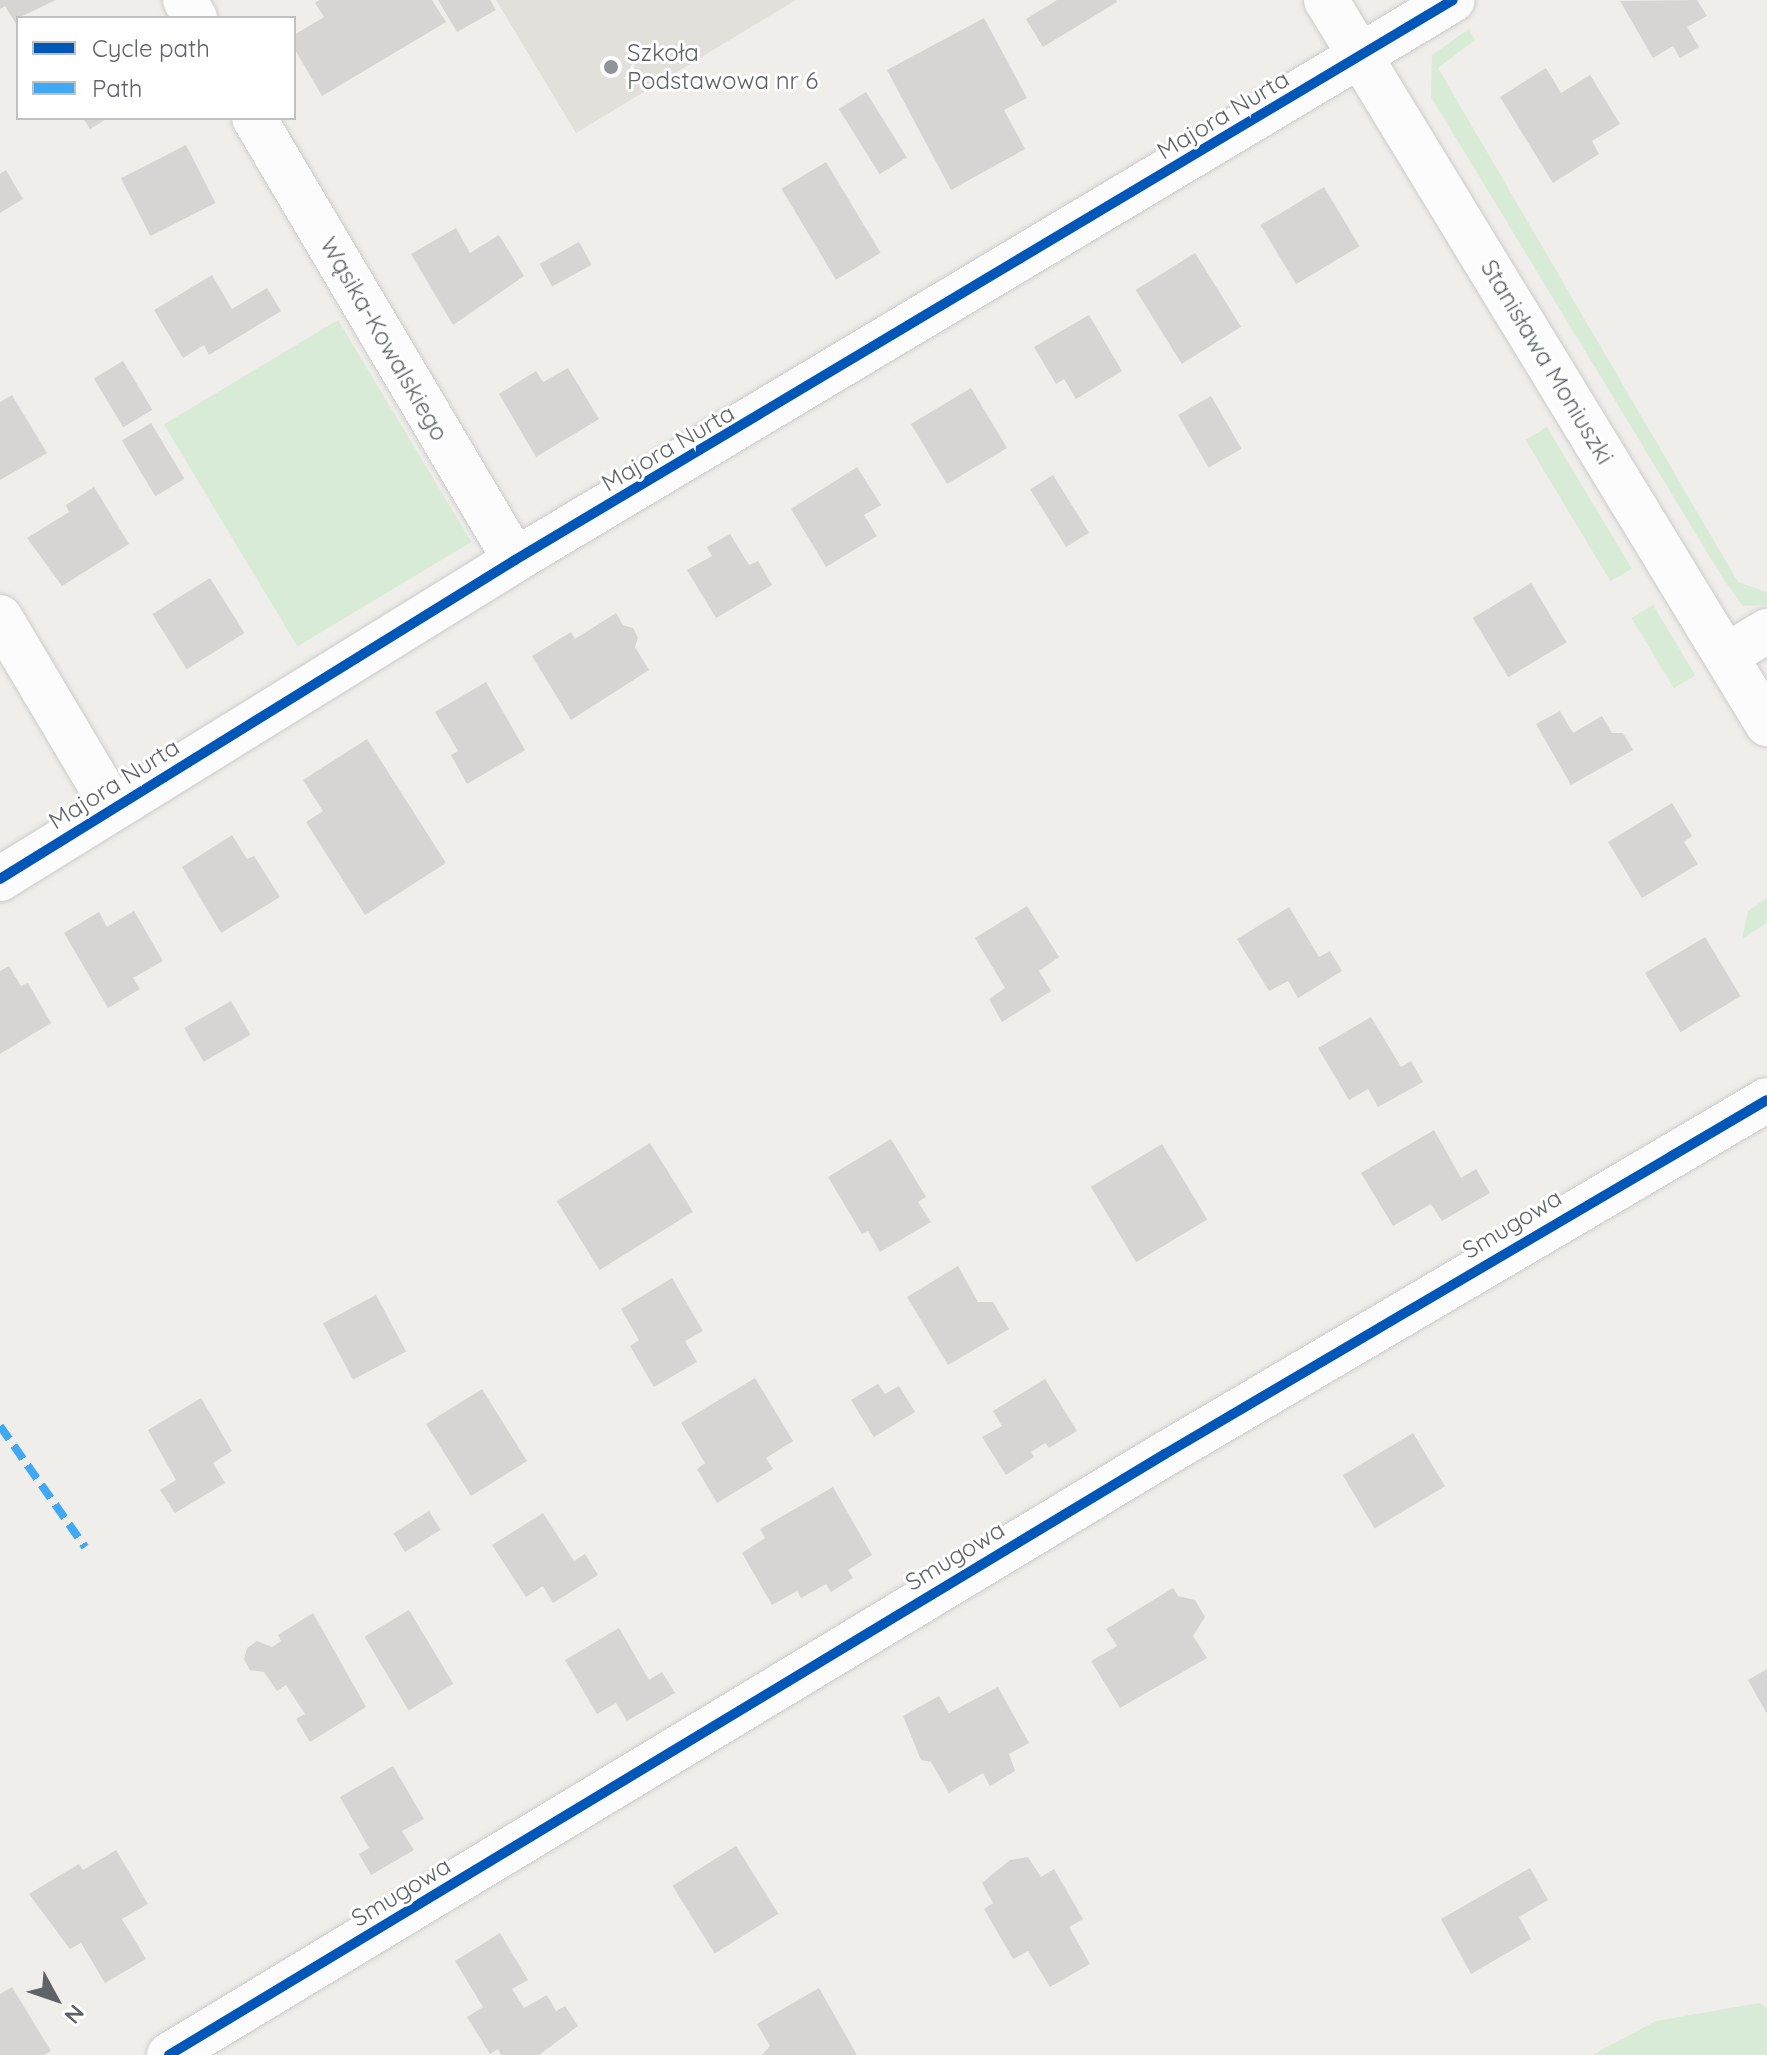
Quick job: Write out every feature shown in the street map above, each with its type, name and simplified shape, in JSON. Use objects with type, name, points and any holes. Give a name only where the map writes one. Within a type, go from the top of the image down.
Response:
[{"type":"street","name":"Stanisława Moniuszki","points":[[1326,0],[1767,724]]},
{"type":"street","name":"Majora Nurta","points":[[0,879],[515,560],[1453,0]]},
{"type":"street","name":"Wąsika-Kowalskiego","points":[[255,120],[515,560]]},
{"type":"street","points":[[0,617],[113,807]]},
{"type":"street","points":[[1726,656],[1767,631]]},
{"type":"street","name":"Smugowa","points":[[169,2055],[1152,1462],[1767,1100]]},
{"type":"shaded area","name":"Szkoła Podstawowa nr 6","points":[[496,0],[796,0],[576,133]]},
{"type":"green space","points":[[1469,29],[1475,40],[1438,68],[1738,582],[1767,592],[1767,605],[1743,606],[1724,580],[1431,97],[1432,55]]},
{"type":"green space","points":[[338,320],[471,542],[297,647],[164,425]]},
{"type":"green space","points":[[1547,427],[1632,568],[1611,581],[1526,440]]},
{"type":"green space","points":[[1653,605],[1695,675],[1674,688],[1632,618]]},
{"type":"green space","points":[[1767,898],[1767,923],[1742,939],[1748,911]]},
{"type":"green space","points":[[1759,2003],[1767,2007],[1767,2055],[1592,2055],[1656,2021]]},
{"type":"building","points":[[0,0],[56,0],[16,16],[16,24],[5,6],[0,9]]},
{"type":"building","points":[[319,0],[432,0],[446,22],[322,96],[296,51],[296,34],[324,17],[315,3]]},
{"type":"building","points":[[438,0],[490,0],[496,10],[457,32]]},
{"type":"building","points":[[1057,0],[1117,2],[1043,47],[1026,19]]},
{"type":"building","points":[[1697,0],[1707,16],[1687,27],[1699,47],[1680,58],[1673,46],[1653,58],[1620,1]]},
{"type":"building","points":[[984,18],[1027,98],[1004,110],[1025,149],[951,190],[887,70]]},
{"type":"building","points":[[1546,68],[1561,93],[1590,75],[1620,124],[1592,141],[1599,154],[1553,183],[1500,97]]},
{"type":"building","points":[[866,92],[907,157],[880,174],[839,109]]},
{"type":"building","points":[[84,120],[105,120],[90,129]]},
{"type":"building","points":[[186,145],[216,203],[150,236],[121,178]]},
{"type":"building","points":[[826,162],[881,253],[836,280],[781,189]]},
{"type":"building","points":[[6,170],[23,199],[0,213],[0,174]]},
{"type":"building","points":[[1324,187],[1360,246],[1296,284],[1261,225]]},
{"type":"building","points":[[456,228],[470,253],[499,235],[524,276],[453,325],[411,254]]},
{"type":"building","points":[[579,242],[592,265],[552,287],[540,264]]},
{"type":"building","points":[[1195,253],[1241,327],[1182,364],[1136,290]]},
{"type":"building","points":[[212,275],[232,309],[267,288],[281,311],[209,355],[204,345],[183,358],[154,310]]},
{"type":"building","points":[[1089,315],[1122,371],[1076,399],[1064,379],[1056,384],[1034,347]]},
{"type":"building","points":[[123,361],[152,410],[123,427],[94,379]]},
{"type":"building","points":[[568,368],[599,419],[536,457],[499,394],[536,371],[543,382]]},
{"type":"building","points":[[971,388],[1007,448],[947,484],[911,424]]},
{"type":"building","points":[[12,395],[47,453],[0,480],[0,402]]},
{"type":"building","points":[[1211,396],[1242,449],[1209,468],[1178,415]]},
{"type":"building","points":[[151,423],[184,479],[155,496],[122,441]]},
{"type":"building","points":[[857,467],[881,505],[864,515],[877,536],[826,567],[791,509]]},
{"type":"building","points":[[1053,475],[1089,533],[1066,547],[1030,489]]},
{"type":"building","points":[[94,487],[129,544],[62,586],[27,538],[69,512],[66,505]]},
{"type":"building","points":[[730,534],[749,565],[758,561],[772,585],[716,618],[687,570],[712,556],[707,547]]},
{"type":"building","points":[[210,578],[244,633],[187,669],[152,614]]},
{"type":"building","points":[[1531,583],[1567,642],[1508,677],[1473,618]]},
{"type":"building","points":[[616,613],[623,625],[633,628],[638,638],[635,647],[649,670],[571,720],[532,656],[571,632],[575,639]]},
{"type":"building","points":[[486,682],[525,750],[467,784],[451,755],[458,751],[435,712]]},
{"type":"building","points":[[1560,711],[1573,733],[1602,716],[1612,733],[1623,733],[1633,750],[1571,785],[1536,724]]},
{"type":"building","points":[[367,739],[446,863],[365,915],[306,822],[323,811],[303,780]]},
{"type":"building","points":[[1672,803],[1692,836],[1684,842],[1698,864],[1642,898],[1608,842]]},
{"type":"building","points":[[232,835],[247,859],[254,856],[280,897],[221,933],[182,867]]},
{"type":"building","points":[[1027,906],[1059,957],[1039,971],[1051,991],[1002,1022],[989,999],[1005,988],[975,938]]},
{"type":"building","points":[[1289,907],[1319,957],[1330,951],[1342,971],[1298,998],[1288,981],[1269,991],[1237,939]]},
{"type":"building","points":[[134,911],[163,961],[133,978],[140,989],[108,1008],[64,933],[99,912],[107,927]]},
{"type":"building","points":[[1705,937],[1741,996],[1681,1032],[1645,973]]},
{"type":"building","points":[[9,966],[21,986],[28,983],[51,1023],[0,1054],[0,971]]},
{"type":"building","points":[[231,1001],[250,1035],[204,1062],[184,1028]]},
{"type":"building","points":[[1371,1017],[1401,1067],[1411,1061],[1423,1082],[1378,1107],[1368,1089],[1349,1100],[1318,1048]]},
{"type":"building","points":[[1434,1130],[1461,1178],[1476,1169],[1490,1193],[1442,1221],[1431,1204],[1393,1226],[1361,1173]]},
{"type":"building","points":[[891,1139],[926,1197],[918,1202],[931,1222],[880,1252],[868,1231],[862,1234],[828,1177]]},
{"type":"building","points":[[650,1143],[693,1212],[600,1270],[557,1201]]},
{"type":"building","points":[[1162,1144],[1207,1219],[1136,1262],[1091,1187]]},
{"type":"building","points":[[958,1266],[978,1302],[993,1302],[1009,1329],[948,1365],[907,1297]]},
{"type":"building","points":[[672,1278],[703,1331],[685,1341],[697,1362],[654,1387],[630,1346],[639,1340],[621,1309]]},
{"type":"building","points":[[376,1295],[406,1352],[353,1380],[323,1323]]},
{"type":"building","points":[[755,1378],[793,1441],[766,1458],[773,1469],[717,1503],[697,1469],[705,1463],[681,1423]]},
{"type":"building","points":[[1045,1379],[1077,1431],[1049,1448],[1045,1443],[1031,1452],[1034,1457],[1006,1475],[982,1437],[1002,1426],[993,1411]]},
{"type":"building","points":[[878,1384],[885,1394],[899,1386],[915,1412],[874,1437],[851,1400]]},
{"type":"building","points":[[482,1389],[527,1461],[471,1496],[426,1424]]},
{"type":"building","points":[[201,1398],[232,1451],[213,1463],[225,1483],[175,1513],[160,1490],[176,1480],[148,1430]]},
{"type":"building","points":[[1413,1433],[1445,1486],[1375,1528],[1343,1475]]},
{"type":"building","points":[[833,1487],[872,1555],[848,1570],[853,1578],[831,1592],[826,1584],[801,1598],[797,1591],[772,1605],[742,1553],[765,1538],[760,1529]]},
{"type":"building","points":[[429,1511],[441,1530],[405,1552],[393,1533]]},
{"type":"building","points":[[543,1513],[574,1561],[585,1554],[598,1575],[553,1603],[543,1586],[526,1597],[492,1545]]},
{"type":"building","points":[[1173,1588],[1178,1596],[1195,1600],[1205,1617],[1193,1636],[1207,1658],[1120,1708],[1091,1661],[1117,1646],[1106,1629]]},
{"type":"building","points":[[409,1610],[453,1684],[409,1710],[364,1637]]},
{"type":"building","points":[[313,1613],[366,1707],[310,1742],[296,1719],[305,1714],[286,1685],[277,1691],[264,1672],[250,1670],[244,1659],[247,1648],[257,1641],[272,1647],[281,1641],[278,1635]]},
{"type":"building","points":[[619,1628],[649,1680],[662,1672],[675,1693],[627,1721],[616,1703],[597,1714],[565,1660]]},
{"type":"building","points":[[1767,1669],[1767,1714],[1748,1680]]},
{"type":"building","points":[[998,1687],[1029,1743],[1009,1754],[1015,1771],[990,1786],[983,1773],[949,1793],[931,1762],[921,1760],[903,1716],[939,1696],[949,1713]]},
{"type":"building","points":[[393,1766],[424,1819],[402,1831],[414,1850],[371,1875],[359,1854],[369,1848],[340,1797]]},
{"type":"building","points":[[736,1846],[778,1914],[715,1954],[672,1886]]},
{"type":"building","points":[[116,1850],[148,1904],[122,1919],[146,1959],[105,1983],[81,1943],[70,1949],[29,1894],[79,1864],[83,1870]]},
{"type":"building","points":[[1028,1857],[1041,1877],[1054,1869],[1083,1919],[1069,1927],[1090,1964],[1050,1987],[1028,1951],[1013,1959],[984,1909],[993,1903],[982,1883],[1010,1860]]},
{"type":"building","points":[[1530,1868],[1548,1900],[1519,1917],[1531,1939],[1471,1974],[1441,1919]]},
{"type":"building","points":[[500,1933],[528,1980],[512,1989],[524,2008],[547,1995],[556,2011],[565,2006],[578,2026],[539,2055],[501,2055],[498,2049],[490,2054],[467,2017],[483,2007],[455,1961]]},
{"type":"building","points":[[12,1987],[51,2051],[44,2055],[0,2055],[0,1994]]},
{"type":"building","points":[[819,1988],[857,2055],[762,2055],[770,2046],[757,2024]]},
{"type":"marked path","points":[[0,1426],[85,1547]]},
{"type":"cycle path","points":[[0,879],[515,560],[1453,0]]},
{"type":"cycle path","points":[[169,2055],[1165,1454],[1767,1100]]},
{"type":"place","name":"Szkoła Podstawowa nr 6","points":[[611,67]]}]
